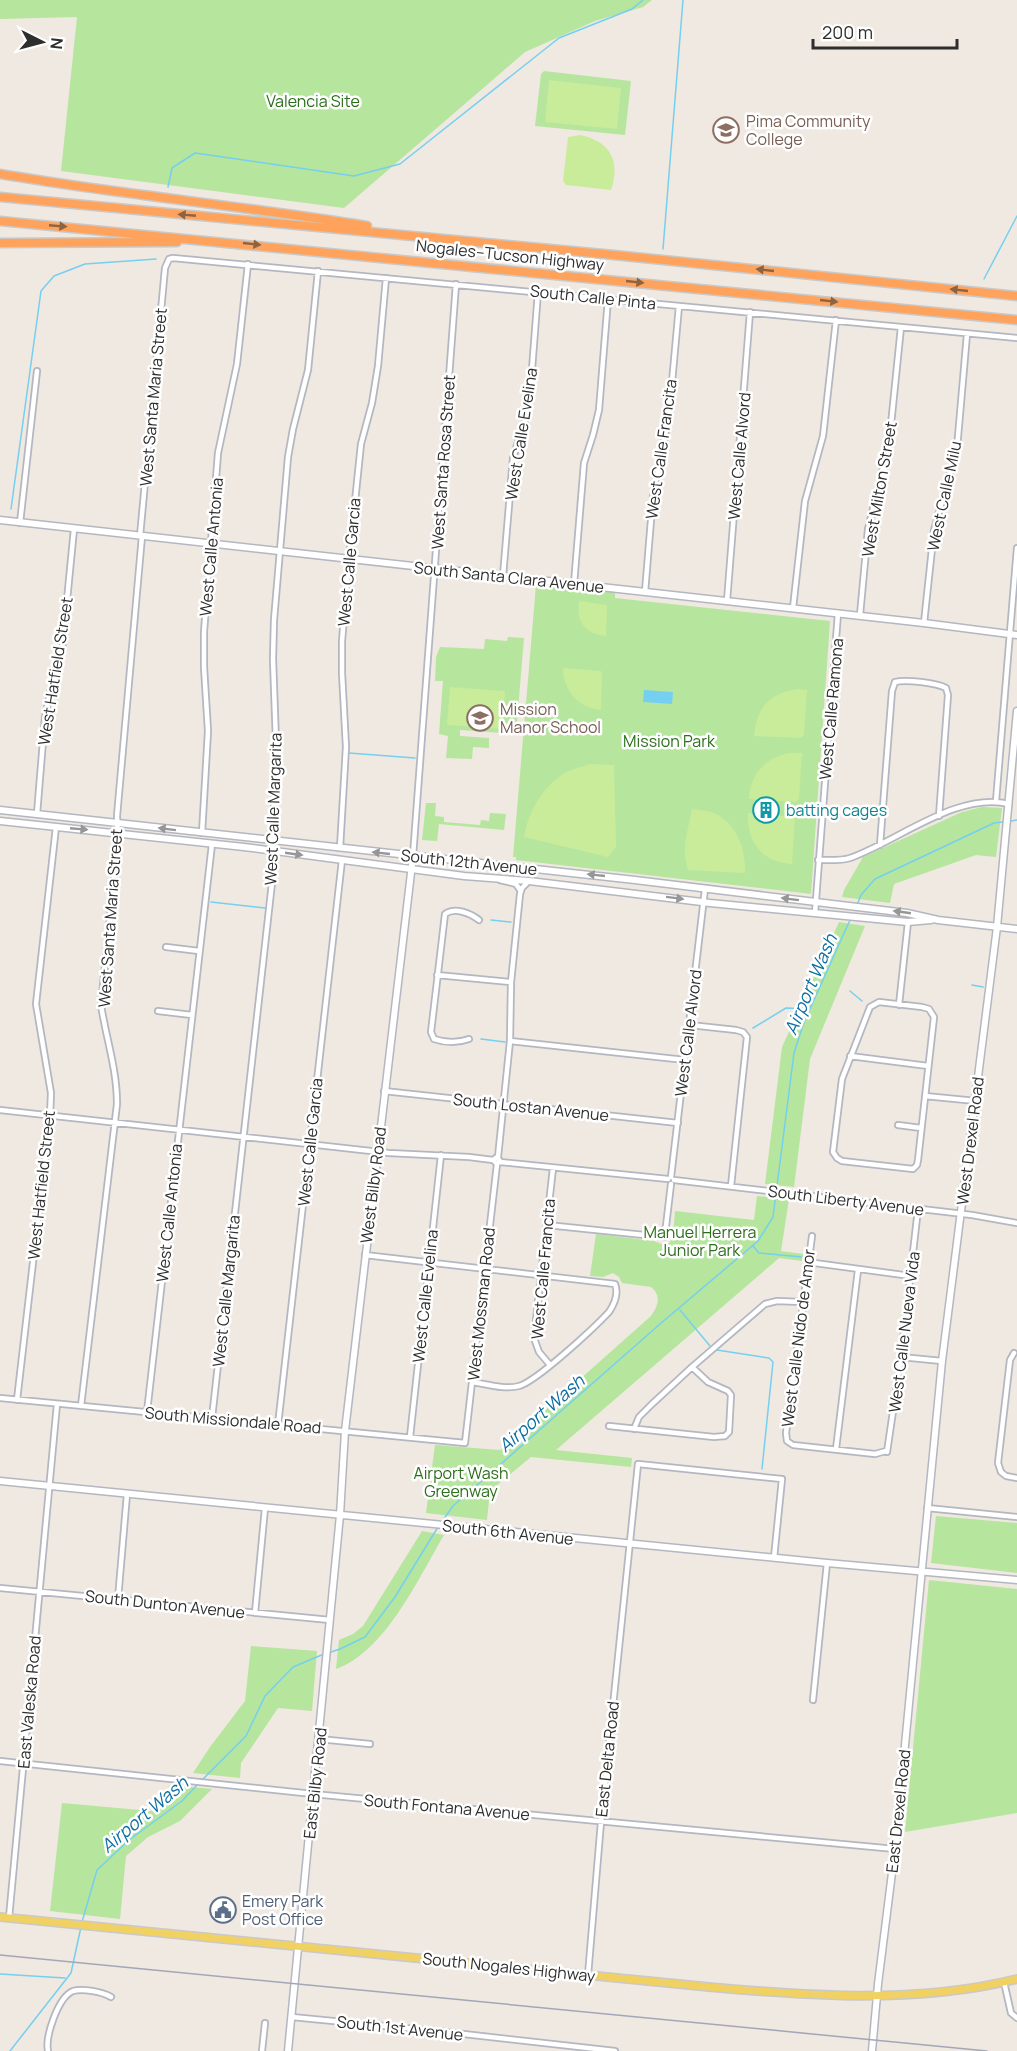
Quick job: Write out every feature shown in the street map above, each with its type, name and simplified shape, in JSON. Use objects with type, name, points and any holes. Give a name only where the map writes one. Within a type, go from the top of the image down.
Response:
[{"type":"highway","points":[[0,174],[134,195],[296,214],[433,238]]},
{"type":"highway","name":"Nogales–Tucson Highway","points":[[0,197],[1017,296]]},
{"type":"highway","name":"Nogales–Tucson Highway","points":[[0,221],[1017,320]]},
{"type":"highway","points":[[0,243],[226,242]]},
{"type":"main road","name":"South Nogales Highway","points":[[0,1917],[788,1994],[877,1995],[944,1990],[1017,1979]]},
{"type":"street","name":"South Calle Pinta","points":[[169,259],[248,264],[1017,338]]},
{"type":"street","name":"West Santa Maria Street","points":[[81,1406],[117,1104],[117,1076],[101,1005],[119,834],[117,824],[165,268],[169,259]]},
{"type":"street","name":"West Calle Antonia","points":[[202,833],[208,731],[204,632],[218,453],[237,364],[248,264]]},
{"type":"street","name":"West Calle Margarita","points":[[212,1418],[275,851],[271,840],[277,770],[273,629],[288,458],[292,429],[308,370],[318,271]]},
{"type":"street","name":"West Calle Garcia","points":[[340,848],[346,747],[342,641],[361,444],[372,403],[378,366],[386,278]]},
{"type":"street","name":"West Santa Rosa Street","points":[[413,856],[456,284]]},
{"type":"street","name":"West Calle Evelina","points":[[502,576],[513,458],[530,395],[538,292]]},
{"type":"street","points":[[574,584],[584,462],[598,410],[608,299]]},
{"type":"street","name":"West Calle Francita","points":[[645,592],[652,496],[669,415],[679,306]]},
{"type":"street","name":"West Calle Alvord","points":[[727,601],[750,312]]},
{"type":"street","points":[[793,608],[805,501],[824,436],[836,320]]},
{"type":"street","name":"West Milton Street","points":[[860,615],[868,529],[889,444],[901,327]]},
{"type":"street","name":"West Calle Milu","points":[[924,622],[933,530],[957,448],[967,334]]},
{"type":"street","points":[[20,522],[37,371]]},
{"type":"street","name":"South Santa Clara Avenue","points":[[0,520],[924,622],[1017,635]]},
{"type":"street","name":"West Hatfield Street","points":[[37,814],[45,717],[62,651],[74,529]]},
{"type":"street","points":[[996,801],[1017,548]]},
{"type":"street","name":"West Calle Ramona","points":[[814,913],[838,613]]},
{"type":"street","points":[[880,845],[894,680],[932,684],[946,688],[952,684]]},
{"type":"street","points":[[939,816],[948,695],[946,688]]},
{"type":"street","name":"West Drexel Road","points":[[920,1570],[942,1361],[997,927],[1017,711]]},
{"type":"street","points":[[818,860],[848,859],[966,805],[996,801],[1009,804]]},
{"type":"street","name":"South 12th Avenue","points":[[0,810],[511,866],[908,913],[938,920],[1017,929]]},
{"type":"street","name":"South 12th Avenue","points":[[0,820],[275,851],[411,870],[529,881],[704,902],[908,922],[938,920]]},
{"type":"street","name":"West Hatfield Street","points":[[17,1400],[50,1116],[51,1093],[36,1004],[56,827]]},
{"type":"street","name":"West Calle Antonia","points":[[147,1412],[212,844]]},
{"type":"street","name":"West Bilby Road","points":[[340,1515],[345,1431],[413,856]]},
{"type":"street","name":"West Calle Garcia","points":[[278,1425],[342,860]]},
{"type":"street","points":[[510,880],[511,866]]},
{"type":"street","points":[[498,879],[519,885],[520,894]]},
{"type":"street","points":[[520,894],[524,885],[529,881]]},
{"type":"street","name":"West Calle Alvord","points":[[547,1225],[664,1236],[705,889]]},
{"type":"street","name":"West Mossman Road","points":[[465,1443],[504,1104],[510,1041],[511,982],[520,894]]},
{"type":"street","points":[[469,1039],[459,1043],[439,1041],[432,1039],[431,1032],[445,914],[453,910],[472,915],[479,920]]},
{"type":"street","points":[[899,1005],[908,922]]},
{"type":"street","points":[[166,947],[199,951]]},
{"type":"street","points":[[438,975],[511,982]]},
{"type":"street","points":[[879,1002],[899,1005],[922,1007],[933,1012],[934,1020],[916,1167],[913,1169],[842,1161],[835,1157],[833,1146],[842,1079],[850,1056],[870,1007],[879,1002]]},
{"type":"street","points":[[158,1011],[192,1015]]},
{"type":"street","points":[[690,1024],[747,1033],[730,1186]]},
{"type":"street","points":[[510,1041],[685,1060]]},
{"type":"street","points":[[850,1056],[928,1066]]},
{"type":"street","name":"South Lostan Avenue","points":[[384,1091],[678,1123]]},
{"type":"street","points":[[925,1096],[976,1101]]},
{"type":"street","name":"South Liberty Avenue","points":[[0,1110],[377,1152],[441,1155],[730,1186],[961,1213],[1017,1223]]},
{"type":"street","points":[[898,1125],[921,1128]]},
{"type":"street","name":"West Calle Evelina","points":[[410,1437],[441,1155]]},
{"type":"street","name":"West Calle Francita","points":[[550,1365],[539,1352],[534,1338],[553,1168]]},
{"type":"street","name":"West Calle Nueva Vida","points":[[836,1449],[875,1454],[887,1452],[901,1357],[918,1209]]},
{"type":"street","name":"West Calle Nido de Amor","points":[[812,1236],[786,1434],[787,1441],[793,1445],[836,1449]]},
{"type":"street","points":[[365,1256],[614,1282],[615,1300],[609,1312],[550,1365],[520,1386],[472,1382]]},
{"type":"street","points":[[807,1262],[911,1276]]},
{"type":"street","points":[[836,1449],[858,1270]]},
{"type":"street","points":[[634,1429],[639,1417],[692,1367],[765,1305],[777,1300],[802,1302]]},
{"type":"street","points":[[1014,1351],[1010,1360],[998,1463],[999,1474],[1017,1478]]},
{"type":"street","points":[[901,1357],[942,1361]]},
{"type":"street","points":[[609,1426],[726,1437],[729,1432],[732,1394],[708,1382],[692,1367]]},
{"type":"street","name":"South Missiondale Road","points":[[0,1398],[465,1443]]},
{"type":"street","name":"East Valeska Road","points":[[9,1918],[57,1404]]},
{"type":"street","name":"East Delta Road","points":[[588,1975],[601,1822],[638,1464],[782,1479],[774,1558]]},
{"type":"street","name":"South 6th Avenue","points":[[0,1481],[1017,1580]]},
{"type":"street","points":[[118,1599],[127,1494]]},
{"type":"street","points":[[255,1613],[265,1508]]},
{"type":"street","points":[[927,1508],[1017,1517]]},
{"type":"street","name":"East Bilby Road","points":[[288,2051],[340,1515]]},
{"type":"street","points":[[813,1700],[827,1563]]},
{"type":"street","name":"East Drexel Road","points":[[872,2051],[895,1849],[920,1570]]},
{"type":"street","name":"South Dunton Avenue","points":[[0,1588],[330,1620]]},
{"type":"street","points":[[319,1739],[370,1743]]},
{"type":"street","name":"South Fontana Avenue","points":[[0,1761],[313,1794],[895,1849]]},
{"type":"street","points":[[1004,1982],[1011,2013],[1017,2018]]},
{"type":"street","points":[[48,2050],[53,2017],[68,1994],[74,1991],[105,1994],[111,1997]]},
{"type":"street","name":"South 1st Avenue","points":[[292,2017],[615,2051]]},
{"type":"street","points":[[262,2051],[265,2023]]},
{"type":"green space","name":"Valencia Site","points":[[0,0],[652,0],[643,7],[595,21],[525,52],[344,208],[61,171],[77,17],[0,19]]},
{"type":"green space","points":[[544,71],[631,81],[625,135],[535,126],[541,74]]},
{"type":"green space","points":[[549,80],[621,88],[617,129],[545,122]]},
{"type":"green space","points":[[580,135],[599,142],[611,154],[615,170],[611,190],[566,185],[563,181],[568,137]]},
{"type":"green space","name":"Mission Park","points":[[536,585],[615,592],[615,598],[830,621],[811,894],[516,860],[516,857],[513,857]]},
{"type":"green space","points":[[579,601],[606,605],[606,636],[587,630],[579,615]]},
{"type":"green space","points":[[508,637],[524,638],[516,734],[460,730],[460,736],[489,738],[489,748],[473,747],[472,759],[446,758],[448,736],[439,734],[443,681],[435,681],[436,657],[440,647],[484,649],[485,639],[507,641]]},
{"type":"green space","points":[[563,668],[601,671],[601,710],[585,706],[573,696],[566,684]]},
{"type":"green space","points":[[450,687],[505,691],[502,729],[447,725]]},
{"type":"green space","points":[[798,689],[807,690],[804,735],[801,738],[754,736],[758,717],[766,703],[779,694]]},
{"type":"green space","points":[[802,753],[799,799],[796,802],[749,799],[752,782],[760,768],[780,755]]},
{"type":"green space","points":[[590,764],[614,765],[616,847],[608,857],[524,837],[537,801],[548,787],[566,772]]},
{"type":"green space","points":[[426,803],[436,803],[435,816],[444,817],[444,822],[480,825],[481,820],[489,821],[490,813],[506,814],[504,830],[439,824],[437,841],[422,840]]},
{"type":"green space","points":[[982,807],[1002,808],[996,857],[976,855],[894,884],[890,903],[842,897],[863,857],[962,812]]},
{"type":"green space","points":[[692,809],[714,813],[730,825],[742,848],[745,873],[688,870],[685,848]]},
{"type":"green space","points":[[748,813],[795,817],[792,864],[772,859],[758,849],[750,833]]},
{"type":"green space","points":[[839,922],[865,926],[810,1059],[794,1187],[765,1184],[782,1047]]},
{"type":"green space","name":"Airport Wash Greenway","points":[[757,1196],[789,1199],[781,1251],[803,1254],[802,1261],[779,1258],[556,1450],[632,1458],[631,1467],[531,1457],[490,1491],[487,1520],[426,1513],[435,1445],[500,1450],[651,1316],[657,1305],[658,1297],[651,1287],[622,1283],[613,1273],[603,1277],[590,1276],[596,1234],[654,1241],[664,1245],[670,1242],[673,1236],[675,1211],[754,1220]]},
{"type":"green space","points":[[936,1516],[1017,1523],[1017,1573],[931,1563]]},
{"type":"green space","name":"Airport Wash Greenway","points":[[422,1531],[444,1535],[399,1612],[370,1647],[354,1660],[336,1669],[339,1640],[353,1634],[363,1626]]},
{"type":"green space","points":[[929,1580],[1017,1589],[1017,1813],[905,1832]]},
{"type":"green space","points":[[251,1646],[317,1651],[312,1711],[278,1708],[241,1763],[240,1778],[193,1773],[245,1701]]},
{"type":"green space","points":[[169,1785],[212,1789],[180,1821],[148,1837],[126,1856],[120,1919],[50,1911],[62,1803],[151,1811],[164,1801],[168,1795]]},
{"type":"water","points":[[644,690],[673,692],[672,704],[643,702]]},
{"type":"waterway","points":[[168,187],[172,168],[195,153],[354,176],[400,164],[559,38],[632,9],[643,0]]},
{"type":"waterway","points":[[663,249],[683,0]]},
{"type":"waterway","points":[[984,279],[1017,216]]},
{"type":"waterway","points":[[11,509],[41,291],[54,276],[85,264],[156,259]]},
{"type":"waterway","points":[[349,753],[415,758]]},
{"type":"waterway","name":"Airport Wash","points":[[1011,821],[1017,820]]},
{"type":"waterway","name":"Airport Wash","points":[[857,905],[861,895],[875,879],[994,823],[1003,822]]},
{"type":"waterway","points":[[211,902],[265,908]]},
{"type":"waterway","points":[[491,920],[511,922]]},
{"type":"waterway","name":"Airport Wash","points":[[441,1523],[453,1506],[758,1241],[773,1217],[794,1053],[804,1022],[850,920]]},
{"type":"waterway","points":[[972,985],[983,987]]},
{"type":"waterway","points":[[850,991],[862,1001]]},
{"type":"waterway","points":[[753,1028],[786,1008],[809,1009]]},
{"type":"waterway","points":[[481,1039],[505,1042]]},
{"type":"waterway","points":[[753,1246],[759,1253],[802,1257]]},
{"type":"waterway","points":[[680,1310],[710,1346]]},
{"type":"waterway","points":[[717,1350],[769,1358],[773,1362],[762,1469]]},
{"type":"waterway","name":"Airport Wash","points":[[328,1653],[365,1637],[395,1597],[438,1527]]},
{"type":"waterway","name":"Airport Wash","points":[[201,1781],[246,1736],[265,1696],[293,1667],[324,1654]]},
{"type":"waterway","name":"Airport Wash","points":[[82,1922],[97,1870],[129,1840],[182,1801],[198,1784]]},
{"type":"waterway","name":"Airport Wash","points":[[10,2051],[71,1973],[81,1927]]},
{"type":"waterway","points":[[0,1974],[65,1978]]},
{"type":"railway","points":[[0,1955],[987,2051]]},
{"type":"place","name":"Pima Community College","points":[[726,130]]},
{"type":"place","name":"Mission Manor School","points":[[480,718]]},
{"type":"place","name":"batting cages","points":[[766,810]]},
{"type":"place","name":"Emery Park Post Office","points":[[223,1910]]},
{"type":"park label","name":"Manuel Herrera Junior Park","points":[[700,1241]]}]
